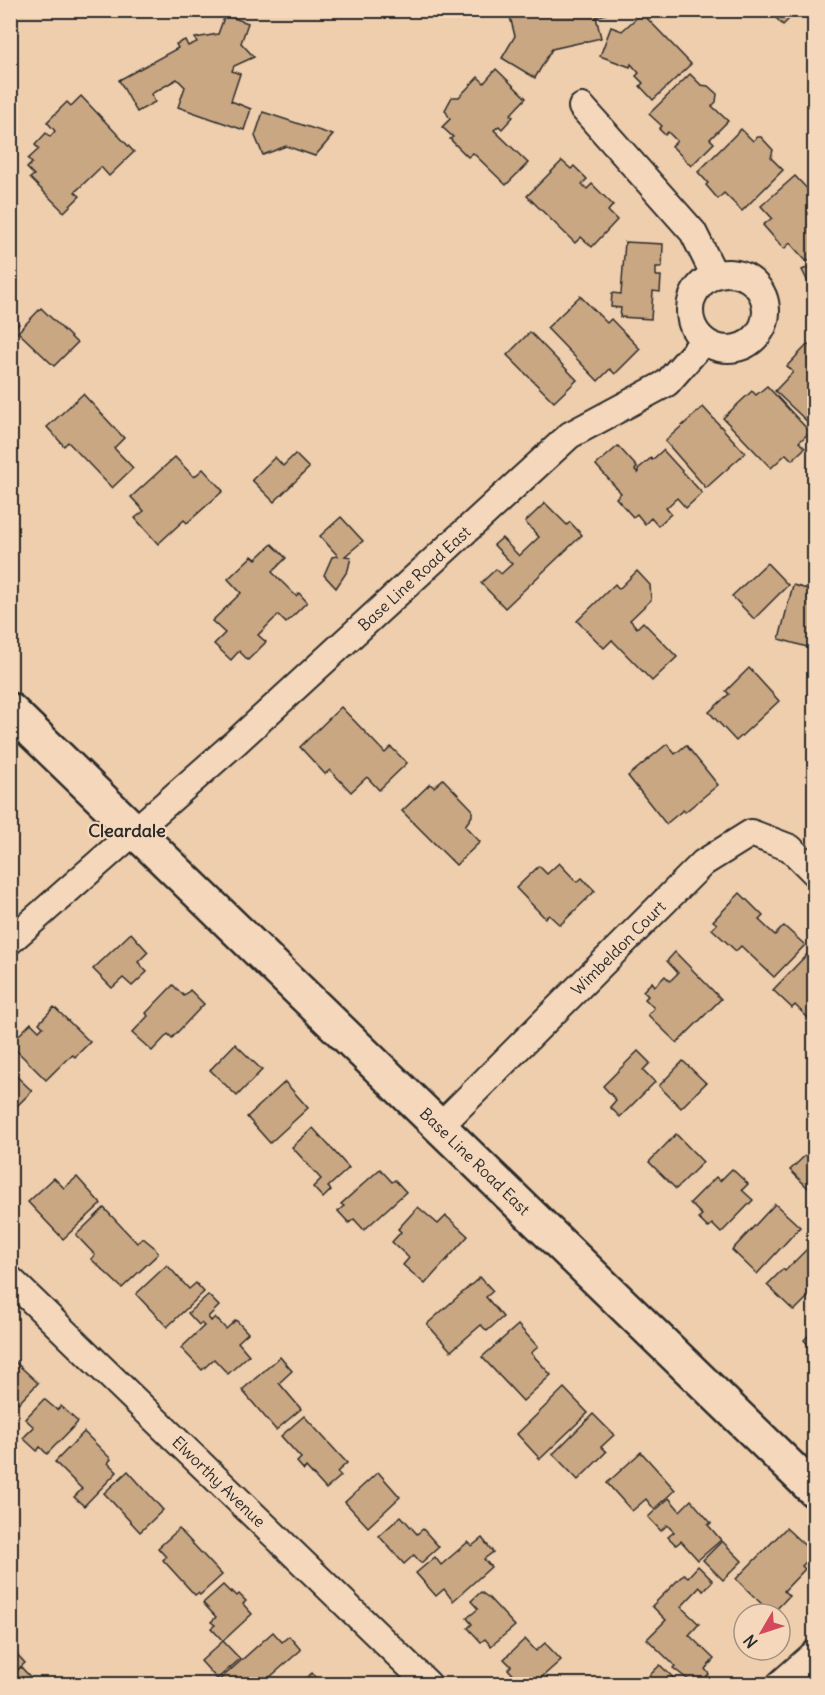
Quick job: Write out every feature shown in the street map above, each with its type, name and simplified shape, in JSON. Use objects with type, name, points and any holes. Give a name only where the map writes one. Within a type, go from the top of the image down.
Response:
[{"type":"street","points":[[582,107],[693,232],[714,274]]},
{"type":"street","points":[[734,272],[752,280],[764,297],[767,317],[759,335],[743,347],[723,349],[704,341],[692,325],[690,305],[698,287],[714,274],[734,272]]},
{"type":"street","name":"Base Line Road East","points":[[136,831],[570,435],[667,383],[704,341]]},
{"type":"street","name":"Base Line Road East","points":[[10,710],[814,1490]]},
{"type":"street","points":[[10,941],[136,831]]},
{"type":"street","name":"Wimbeldon Court","points":[[440,1126],[703,863],[751,833],[790,848],[814,872]]},
{"type":"street","name":"Elworthy Avenue","points":[[10,1279],[428,1684]]},
{"type":"street","points":[[780,1684],[814,1654]]},
{"type":"building","points":[[518,10],[605,10],[606,14],[596,17],[601,38],[552,49],[535,78],[502,58],[515,36],[509,13]]},
{"type":"building","points":[[768,10],[798,10],[783,25]]},
{"type":"building","points":[[642,13],[691,64],[653,100],[640,86],[643,83],[636,76],[639,73],[631,64],[630,67],[600,56],[611,27],[622,31]]},
{"type":"building","points":[[225,15],[248,23],[241,43],[254,57],[234,66],[232,71],[240,74],[231,101],[251,109],[244,130],[178,107],[185,87],[177,79],[151,94],[155,102],[137,112],[119,80],[178,48],[176,44],[185,40],[188,46],[197,42],[195,38],[218,34]]},
{"type":"building","points":[[496,69],[526,98],[510,115],[513,117],[502,129],[499,126],[494,130],[528,163],[506,185],[473,153],[468,157],[450,139],[453,137],[442,127],[450,119],[445,110],[452,97],[459,97],[478,77],[484,83]]},
{"type":"building","points":[[690,74],[701,85],[708,86],[717,94],[716,102],[712,106],[728,121],[710,139],[714,143],[691,166],[672,146],[677,141],[668,132],[665,135],[659,129],[662,126],[649,114]]},
{"type":"building","points":[[81,96],[134,152],[109,176],[101,167],[75,192],[80,196],[64,212],[30,178],[34,175],[27,168],[32,163],[28,159],[39,149],[35,145],[46,133],[50,137],[55,131],[47,122],[67,102],[71,106]]},
{"type":"building","points":[[263,112],[333,135],[315,156],[286,146],[263,155],[255,136]]},
{"type":"building","points":[[741,129],[753,141],[761,137],[773,150],[771,158],[783,170],[742,211],[724,193],[718,199],[698,172]]},
{"type":"building","points":[[562,161],[571,169],[574,166],[587,179],[582,184],[587,189],[592,184],[613,205],[608,211],[617,220],[592,247],[581,237],[575,243],[527,196]]},
{"type":"building","points":[[795,176],[814,196],[814,256],[807,262],[790,243],[784,249],[763,225],[772,218],[761,206]]},
{"type":"building","points":[[625,242],[663,244],[662,267],[656,267],[656,276],[661,276],[660,292],[653,291],[651,319],[620,317],[621,308],[611,307],[612,293],[621,294]]},
{"type":"building","points":[[814,265],[814,294],[802,270]]},
{"type":"building","points":[[580,296],[607,323],[611,319],[640,349],[615,374],[610,369],[598,381],[547,328]]},
{"type":"building","points":[[41,308],[77,343],[54,366],[18,332]]},
{"type":"building","points":[[10,316],[19,324],[10,332]]},
{"type":"building","points":[[530,332],[577,380],[554,402],[507,355]]},
{"type":"building","points":[[808,344],[814,351],[814,428],[775,391],[793,372],[787,366]]},
{"type":"building","points":[[767,386],[810,432],[799,442],[805,448],[792,460],[786,454],[771,468],[723,418],[752,391],[756,395]]},
{"type":"building","points":[[83,394],[124,438],[114,448],[133,468],[112,488],[68,442],[64,446],[47,427]]},
{"type":"building","points":[[703,407],[745,453],[706,488],[665,441]]},
{"type":"building","points":[[618,446],[637,467],[635,470],[638,473],[638,469],[663,450],[702,493],[686,508],[677,498],[666,508],[671,514],[658,526],[651,518],[645,524],[637,514],[633,517],[616,498],[621,493],[596,465]]},
{"type":"building","points":[[295,454],[309,468],[274,502],[252,480],[275,457],[283,466]]},
{"type":"building","points":[[175,457],[194,477],[203,469],[223,491],[187,523],[184,520],[158,544],[135,518],[144,511],[131,497]]},
{"type":"building","points":[[545,503],[567,525],[570,522],[582,535],[505,608],[481,583],[496,569],[501,574],[512,564],[494,545],[502,538],[519,556],[539,537],[525,522]]},
{"type":"building","points":[[341,517],[363,541],[345,556],[351,557],[348,570],[336,588],[324,575],[332,557],[338,556],[320,536]]},
{"type":"building","points":[[272,544],[286,558],[272,572],[296,596],[299,593],[307,602],[286,623],[278,615],[258,635],[266,642],[248,660],[239,651],[231,660],[214,644],[225,633],[212,621],[241,593],[228,579],[252,556],[256,559]]},
{"type":"building","points":[[767,563],[788,585],[754,619],[732,596]]},
{"type":"building","points":[[637,571],[650,585],[651,600],[630,620],[637,628],[643,622],[677,657],[652,681],[612,640],[604,648],[577,621],[615,584],[619,589]]},
{"type":"building","points":[[793,585],[814,591],[814,649],[779,639]]},
{"type":"building","points":[[749,668],[779,701],[736,741],[709,712],[729,694],[726,691]]},
{"type":"building","points":[[341,707],[385,753],[391,747],[407,763],[379,790],[367,777],[351,792],[330,770],[325,774],[300,747]]},
{"type":"building","points":[[667,744],[675,754],[686,745],[718,785],[685,812],[683,810],[666,824],[628,776]]},
{"type":"building","points":[[443,779],[472,809],[472,816],[465,826],[480,842],[456,865],[402,811],[430,784],[434,787]]},
{"type":"building","points":[[559,863],[577,882],[582,878],[595,891],[560,925],[549,915],[545,918],[516,888],[539,866],[547,874]]},
{"type":"building","points":[[740,893],[763,916],[759,920],[775,935],[784,926],[805,945],[774,977],[741,946],[736,951],[712,929],[717,924],[713,921]]},
{"type":"building","points":[[131,933],[148,952],[138,962],[147,972],[132,986],[123,978],[112,988],[93,969]]},
{"type":"building","points":[[814,947],[814,1024],[795,1005],[792,1008],[773,990]]},
{"type":"building","points":[[675,952],[721,999],[677,1043],[648,1015],[654,1008],[645,999],[648,996],[643,991],[652,982],[655,986],[665,976],[670,981],[678,973],[667,961]]},
{"type":"building","points":[[173,985],[184,996],[190,990],[204,1004],[172,1038],[168,1034],[152,1051],[132,1033],[148,1016],[146,1013]]},
{"type":"building","points":[[54,1007],[90,1042],[75,1057],[73,1055],[68,1058],[46,1080],[10,1044],[31,1023],[39,1031],[43,1027],[39,1023]]},
{"type":"building","points":[[235,1044],[262,1070],[237,1096],[210,1070]]},
{"type":"building","points":[[638,1051],[650,1063],[643,1070],[655,1082],[620,1117],[610,1107],[616,1100],[603,1086]]},
{"type":"building","points":[[683,1061],[706,1083],[681,1108],[659,1086]]},
{"type":"building","points":[[10,1070],[32,1091],[10,1113]]},
{"type":"building","points":[[285,1082],[308,1108],[270,1143],[247,1117]]},
{"type":"building","points":[[313,1128],[349,1168],[328,1187],[331,1190],[323,1198],[313,1187],[321,1179],[292,1147]]},
{"type":"building","points":[[676,1134],[703,1162],[676,1189],[649,1162]]},
{"type":"building","points":[[814,1147],[814,1184],[809,1189],[790,1170]]},
{"type":"building","points":[[380,1169],[406,1192],[364,1230],[354,1219],[349,1223],[338,1211],[344,1206],[341,1204]]},
{"type":"building","points":[[732,1169],[748,1184],[742,1190],[753,1200],[721,1233],[712,1224],[708,1228],[698,1218],[702,1215],[690,1203],[716,1177],[720,1181]]},
{"type":"building","points":[[77,1177],[101,1204],[63,1239],[28,1202],[54,1178],[64,1188]]},
{"type":"building","points":[[775,1204],[800,1227],[757,1274],[732,1250]]},
{"type":"building","points":[[418,1207],[438,1224],[446,1216],[468,1236],[425,1284],[403,1265],[409,1258],[392,1242],[401,1232],[398,1229]]},
{"type":"building","points":[[104,1208],[137,1243],[143,1238],[154,1247],[158,1254],[122,1288],[91,1259],[95,1255],[76,1235]]},
{"type":"building","points":[[809,1247],[814,1253],[814,1291],[794,1311],[767,1285]]},
{"type":"building","points":[[167,1265],[189,1289],[196,1283],[204,1292],[167,1327],[136,1294]]},
{"type":"building","points":[[480,1277],[493,1291],[486,1297],[503,1317],[487,1331],[481,1325],[451,1351],[427,1324]]},
{"type":"building","points":[[208,1295],[219,1306],[208,1317],[211,1321],[215,1317],[226,1329],[236,1320],[248,1333],[238,1342],[249,1355],[228,1374],[214,1359],[202,1370],[181,1348],[204,1326],[201,1323],[199,1325],[188,1313]]},
{"type":"building","points":[[518,1325],[538,1347],[531,1353],[551,1375],[523,1401],[482,1357]]},
{"type":"building","points":[[814,1330],[814,1351],[804,1340]]},
{"type":"building","points":[[10,1357],[38,1383],[19,1403],[10,1395]]},
{"type":"building","points":[[280,1357],[292,1371],[279,1383],[301,1409],[276,1430],[242,1390]]},
{"type":"building","points":[[564,1388],[588,1413],[540,1459],[517,1434]]},
{"type":"building","points":[[44,1399],[57,1410],[61,1406],[78,1422],[47,1454],[40,1447],[37,1451],[23,1438],[34,1427],[25,1419]]},
{"type":"building","points":[[593,1414],[614,1435],[601,1447],[606,1452],[578,1480],[553,1454]]},
{"type":"building","points":[[304,1416],[347,1463],[337,1472],[341,1476],[326,1489],[306,1467],[304,1470],[297,1462],[301,1458],[281,1436]]},
{"type":"building","points":[[84,1432],[111,1459],[108,1463],[117,1472],[84,1506],[74,1497],[82,1489],[55,1462]]},
{"type":"building","points":[[641,1452],[675,1490],[654,1509],[646,1499],[632,1511],[607,1483]]},
{"type":"building","points":[[128,1471],[163,1510],[140,1532],[104,1493]]},
{"type":"building","points":[[378,1472],[400,1497],[368,1527],[345,1502]]},
{"type":"building","points":[[669,1498],[680,1511],[691,1500],[711,1523],[708,1525],[721,1540],[698,1560],[681,1541],[676,1545],[668,1537],[674,1532],[667,1525],[661,1531],[648,1517]]},
{"type":"building","points":[[401,1516],[417,1534],[423,1529],[439,1547],[421,1563],[414,1555],[404,1564],[379,1536]]},
{"type":"building","points":[[786,1528],[814,1554],[802,1566],[805,1569],[784,1591],[789,1596],[783,1602],[760,1602],[736,1579]]},
{"type":"building","points":[[179,1529],[222,1575],[200,1595],[198,1593],[195,1595],[163,1560],[166,1557],[158,1548]]},
{"type":"building","points":[[482,1538],[493,1552],[484,1559],[491,1567],[453,1601],[444,1589],[436,1596],[416,1573],[435,1557],[441,1565],[468,1542],[472,1546]]},
{"type":"building","points":[[722,1541],[742,1561],[723,1580],[703,1560]]},
{"type":"building","points":[[698,1566],[713,1581],[703,1591],[700,1587],[681,1607],[699,1624],[689,1635],[714,1659],[705,1669],[709,1674],[699,1684],[694,1684],[673,1668],[675,1666],[647,1639],[666,1620],[652,1606],[684,1574],[688,1577]]},
{"type":"building","points":[[223,1585],[231,1593],[232,1591],[237,1596],[239,1594],[246,1601],[243,1604],[252,1614],[223,1641],[211,1628],[215,1625],[211,1622],[216,1617],[203,1603]]},
{"type":"building","points":[[481,1592],[515,1626],[491,1646],[485,1639],[481,1642],[468,1628],[472,1624],[467,1618],[478,1609],[471,1601]]},
{"type":"building","points":[[273,1632],[282,1642],[289,1636],[301,1650],[262,1684],[219,1684],[217,1682]]},
{"type":"building","points":[[525,1639],[536,1651],[545,1643],[561,1660],[534,1684],[527,1684],[520,1677],[517,1679],[508,1669],[511,1666],[504,1659]]},
{"type":"building","points":[[223,1641],[240,1659],[217,1679],[201,1661]]},
{"type":"building","points":[[14,1651],[25,1663],[10,1676],[10,1654]]},
{"type":"building","points":[[660,1665],[663,1668],[680,1684],[641,1684]]},
{"type":"building","points":[[21,1667],[35,1682],[33,1684],[10,1684],[10,1677]]},
{"type":"building","points":[[312,1673],[318,1680],[326,1684],[299,1684]]},
{"type":"district","name":"Cleardale","points":[[127,831]]}]
